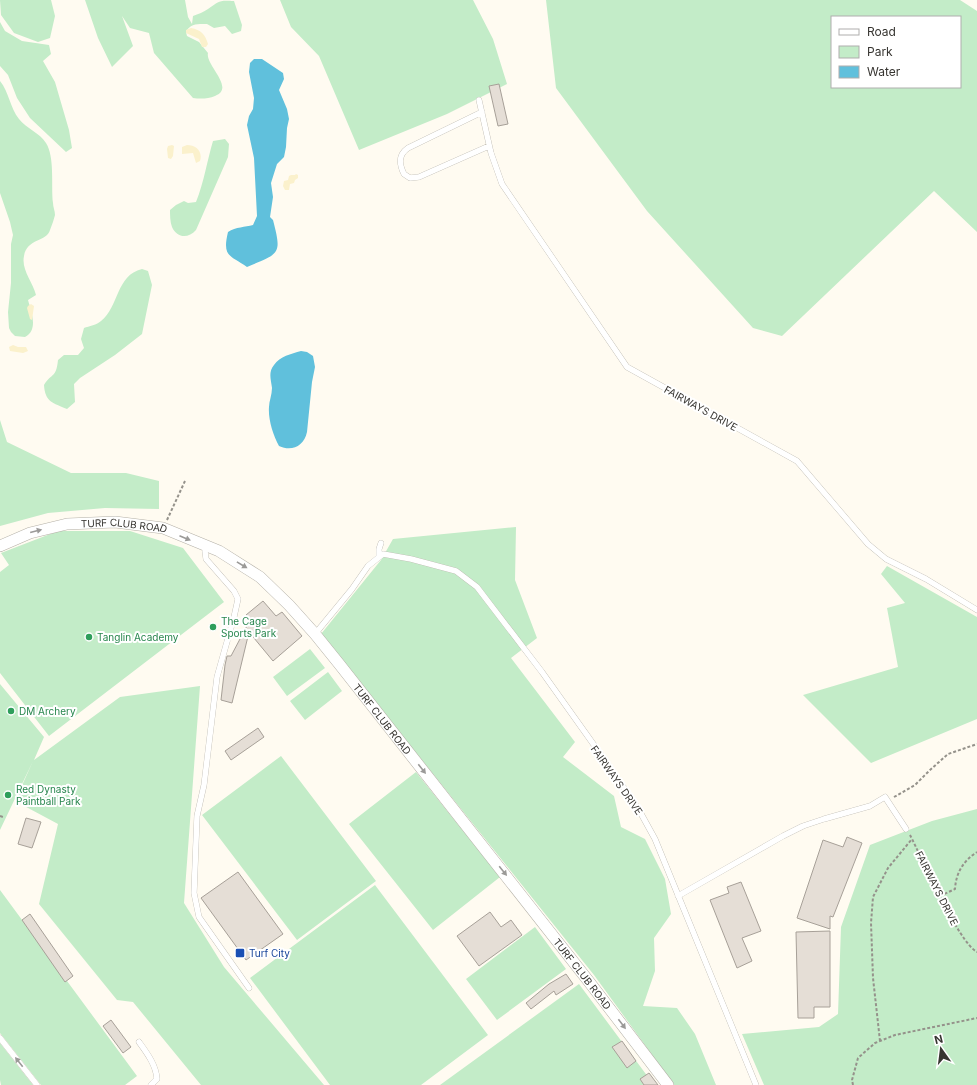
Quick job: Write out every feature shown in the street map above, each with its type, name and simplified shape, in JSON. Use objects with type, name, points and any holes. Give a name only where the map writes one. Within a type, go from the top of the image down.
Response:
[{"type":"street","name":"TURF CLUB ROAD","points":[[0,546],[30,533],[67,524],[115,522],[163,528],[219,551],[260,577],[273,588],[315,634],[586,977],[668,1085]]},
{"type":"lane","name":"FAIRWAYS DRIVE","points":[[479,100],[489,146],[502,184],[627,367],[797,460],[868,544],[886,559],[926,579],[977,610]]},
{"type":"lane","points":[[482,112],[404,150],[400,158],[401,169],[404,174],[410,178],[424,176],[489,146]]},
{"type":"lane","points":[[315,634],[352,589],[368,566],[379,556],[381,543]]},
{"type":"lane","points":[[207,547],[205,551],[206,558],[234,591],[238,599],[217,677],[204,785],[197,816],[194,893],[199,917],[249,988]]},
{"type":"lane","name":"FAIRWAYS DRIVE","points":[[379,556],[383,554],[410,559],[456,571],[477,586],[542,672],[639,810],[655,839],[756,1085]]},
{"type":"lane","points":[[678,896],[803,826],[870,806],[885,797],[906,829]]},
{"type":"lane","points":[[0,1038],[37,1085]]},
{"type":"lane","points":[[139,1042],[151,1059],[157,1073],[157,1079],[151,1085]]},
{"type":"path","points":[[163,528],[185,481]]},
{"type":"path","points":[[888,801],[915,785],[948,754],[977,744]]},
{"type":"path","name":"FAIRWAYS DRIVE","points":[[880,1041],[873,978],[871,923],[873,897],[888,868],[912,839],[961,936],[972,950],[977,952]]},
{"type":"path","points":[[940,896],[955,889],[956,878],[960,868],[977,852]]},
{"type":"path","points":[[854,1085],[852,1080],[858,1058],[875,1043],[895,1035],[977,1018]]},
{"type":"green space","points":[[0,0],[51,0],[55,16],[50,38],[38,42],[14,33],[1,15]]},
{"type":"green space","points":[[85,0],[185,0],[188,17],[192,24],[193,16],[222,1],[234,1],[242,25],[241,31],[232,34],[225,26],[214,28],[207,24],[201,24],[190,27],[186,32],[187,36],[199,42],[208,53],[208,58],[221,82],[221,92],[210,98],[193,98],[154,53],[149,33],[130,28],[122,16],[133,46],[112,67],[98,38]]},
{"type":"green space","points":[[280,0],[473,0],[493,39],[507,84],[447,114],[359,150],[319,56],[291,27]]},
{"type":"green space","points":[[546,0],[960,0],[977,11],[977,232],[934,191],[782,336],[753,328],[647,211],[556,88]]},
{"type":"green space","points":[[0,22],[5,31],[22,41],[49,45],[51,54],[43,61],[55,82],[69,130],[72,148],[66,152],[30,118],[17,98],[8,75],[0,66]]},
{"type":"green space","points":[[0,81],[6,90],[16,115],[46,143],[51,156],[52,164],[52,196],[55,215],[48,234],[29,246],[24,256],[24,266],[36,295],[28,300],[33,325],[32,330],[25,337],[15,336],[9,328],[8,312],[11,283],[11,244],[13,235],[0,193]]},
{"type":"green space","points":[[225,139],[229,144],[228,157],[196,230],[190,235],[180,235],[174,231],[172,227],[170,221],[170,210],[184,201],[188,203],[196,202],[213,141]]},
{"type":"green space","points":[[142,269],[148,271],[152,285],[142,334],[115,355],[80,378],[74,384],[75,402],[67,409],[51,401],[46,395],[44,385],[55,373],[58,360],[64,355],[78,355],[84,348],[81,339],[84,328],[101,321],[107,315],[122,284],[134,272]]},
{"type":"green space","points":[[0,420],[7,442],[71,473],[126,473],[159,481],[159,509],[105,508],[48,513],[0,526]]},
{"type":"green space","points":[[516,527],[515,580],[537,638],[511,658],[575,742],[563,757],[614,796],[621,827],[645,839],[665,879],[671,914],[654,938],[655,971],[643,1006],[677,1008],[695,1034],[716,1085],[674,1085],[594,975],[321,634],[381,560],[393,539]]},
{"type":"green space","name":"Tanglin Academy","points":[[58,531],[130,531],[183,548],[224,602],[49,736],[0,673],[0,572],[9,565],[1,553]]},
{"type":"green space","points":[[887,566],[977,617],[977,719],[871,763],[803,695],[898,667],[887,608],[905,603],[881,574]]},
{"type":"green space","points":[[310,649],[325,668],[287,696],[273,677]]},
{"type":"green space","points":[[328,672],[342,691],[305,720],[290,701]]},
{"type":"green space","points":[[0,684],[44,737],[34,760],[120,697],[200,686],[184,903],[224,967],[324,1085],[201,1085],[133,1002],[117,1000],[39,904],[58,824],[15,801],[33,761],[0,830]]},
{"type":"green space","points":[[281,756],[376,881],[297,940],[202,815]]},
{"type":"green space","points":[[416,772],[500,877],[433,930],[349,824]]},
{"type":"green space","points":[[977,809],[977,1085],[764,1085],[742,1034],[819,1027],[838,1014],[841,927],[870,845],[932,821]]},
{"type":"green space","points":[[375,885],[488,1035],[421,1085],[330,1085],[250,978]]},
{"type":"green space","points":[[0,890],[137,1076],[125,1085],[41,1085],[0,1033]]},
{"type":"green space","points":[[535,927],[566,969],[497,1020],[466,979]]},
{"type":"green space","points":[[579,984],[654,1085],[440,1085]]},
{"type":"green space","points":[[0,1043],[33,1085],[1,1085]]},
{"type":"sand","points":[[191,28],[200,31],[204,35],[208,44],[206,47],[202,47],[199,39],[186,33],[186,30]]},
{"type":"sand","points":[[187,145],[198,149],[201,157],[200,161],[196,163],[193,153],[182,154],[182,147]]},
{"type":"sand","points":[[168,146],[174,146],[173,156],[171,159],[168,158],[167,149]]},
{"type":"sand","points":[[296,174],[298,175],[298,178],[294,183],[290,184],[289,190],[285,190],[283,186],[284,181],[288,180],[289,176]]},
{"type":"sand","points":[[31,304],[34,306],[32,320],[30,319],[27,308]]},
{"type":"sand","points":[[13,345],[18,347],[26,347],[28,351],[23,353],[10,351],[9,347]]},
{"type":"water","points":[[254,59],[262,59],[283,73],[284,79],[279,90],[287,109],[289,119],[284,157],[277,164],[271,183],[273,197],[270,217],[273,220],[276,231],[276,251],[266,259],[247,267],[229,254],[227,251],[226,240],[228,232],[237,228],[253,225],[257,216],[254,158],[247,125],[249,116],[253,109],[254,98],[249,72],[250,63]]},
{"type":"water","points":[[301,351],[307,352],[313,356],[315,367],[307,432],[300,444],[293,448],[284,448],[279,446],[270,422],[269,402],[272,388],[270,373],[279,359]]},
{"type":"building","points":[[499,84],[508,124],[498,126],[489,86]]},
{"type":"building","points":[[263,601],[276,616],[282,612],[302,636],[273,661],[249,632],[232,703],[221,700],[227,656],[231,656],[250,620],[246,615]]},
{"type":"building","points":[[258,728],[264,737],[231,760],[225,751]]},
{"type":"building","points":[[26,818],[41,822],[32,848],[18,844]]},
{"type":"building","points":[[847,837],[862,843],[833,917],[830,916],[830,929],[797,918],[823,840],[843,847]]},
{"type":"building","points":[[238,872],[283,934],[246,960],[201,898]]},
{"type":"building","points":[[741,882],[761,931],[742,938],[752,961],[737,968],[710,900],[729,893],[727,887]]},
{"type":"building","points":[[490,912],[501,927],[511,920],[522,935],[479,966],[457,936]]},
{"type":"building","points":[[30,914],[73,976],[65,982],[22,920]]},
{"type":"building","points":[[830,931],[830,1007],[814,1007],[814,1018],[798,1018],[796,932]]},
{"type":"building","points":[[566,974],[573,984],[556,995],[554,991],[531,1009],[526,1003],[549,984]]},
{"type":"building","points":[[111,1020],[131,1047],[123,1053],[103,1026]]},
{"type":"building","points":[[622,1041],[636,1061],[627,1068],[612,1047]]},
{"type":"building","points":[[649,1073],[658,1085],[644,1085],[640,1079]]},
{"type":"place","name":"The Cage Sports Park","points":[[213,627]]},
{"type":"place","name":"Tanglin Academy","points":[[89,637]]},
{"type":"place","name":"DM Archery","points":[[11,711]]},
{"type":"place","name":"Red Dynasty Paintball Park","points":[[8,795]]},
{"type":"place","name":"Turf City","points":[[240,953]]}]
